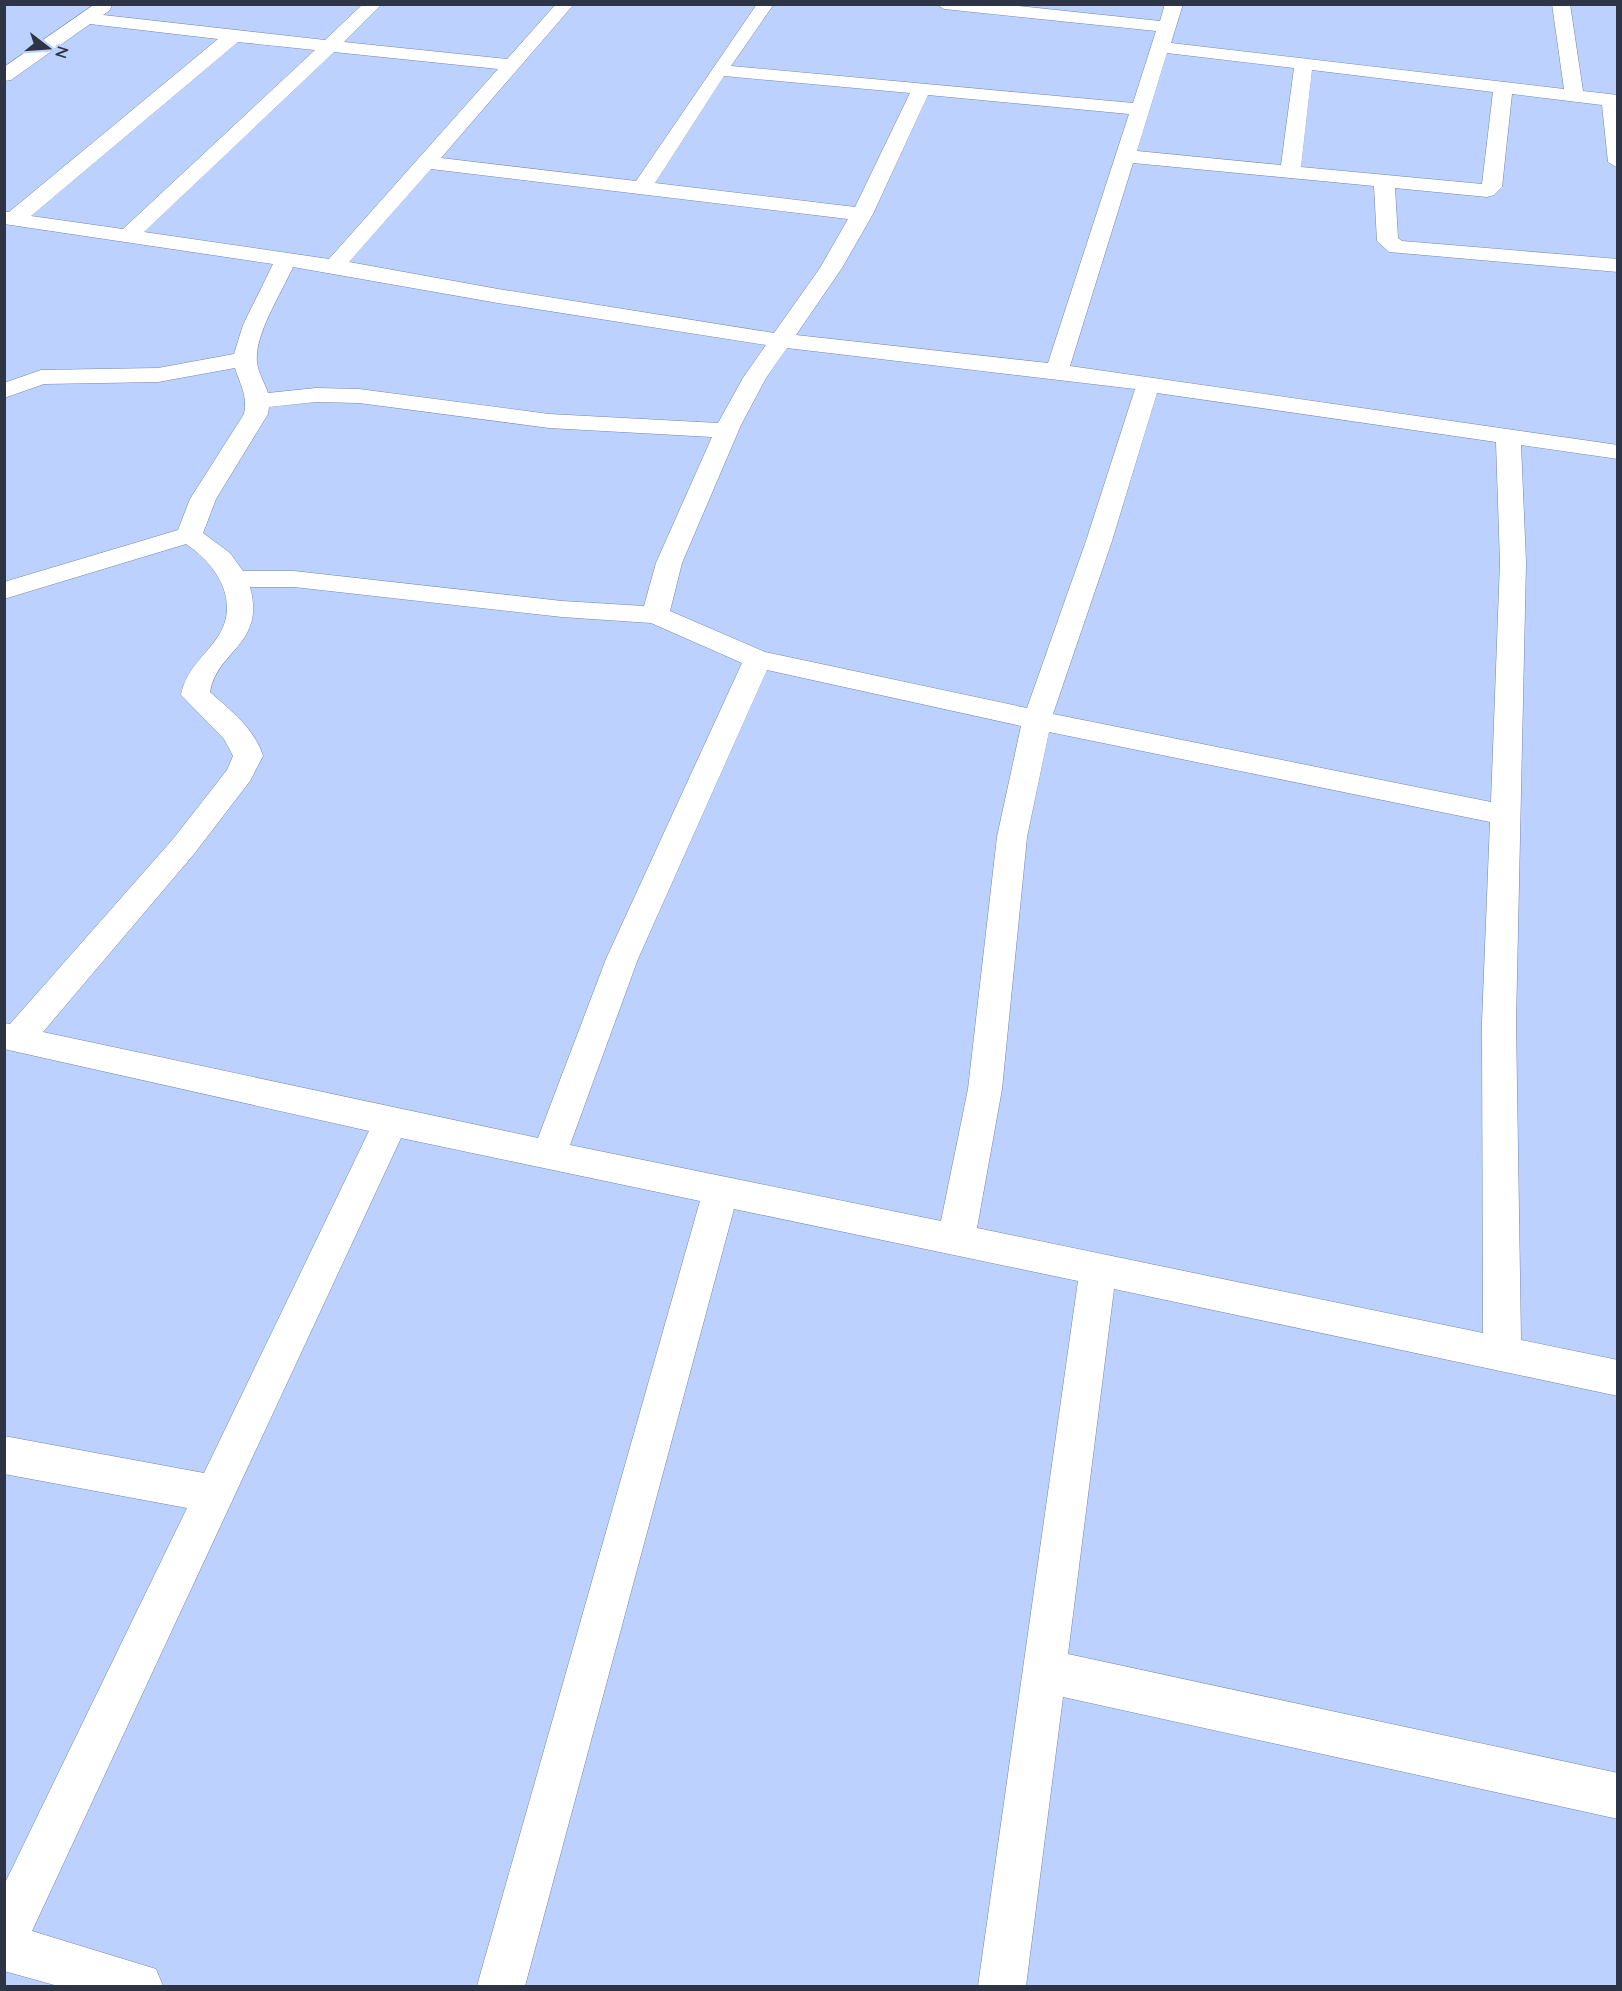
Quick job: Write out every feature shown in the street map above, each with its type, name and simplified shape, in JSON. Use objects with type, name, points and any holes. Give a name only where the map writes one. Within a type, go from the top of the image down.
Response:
[{"type":"street","points":[[4,76],[105,4]]},
{"type":"street","points":[[128,236],[374,4]]},
{"type":"street","points":[[334,266],[566,4]]},
{"type":"street","points":[[641,189],[719,70],[766,4]]},
{"type":"street","points":[[944,4],[1167,27]]},
{"type":"street","points":[[1057,371],[1174,4]]},
{"type":"street","points":[[1561,4],[1574,96]]},
{"type":"street","points":[[86,18],[232,37],[331,45],[511,65]]},
{"type":"street","points":[[9,219],[232,37]]},
{"type":"street","points":[[1161,47],[1614,101],[1617,162]]},
{"type":"street","points":[[1290,173],[1304,63]]},
{"type":"street","points":[[719,70],[1140,109]]},
{"type":"street","points":[[655,615],[669,563],[720,450],[726,431],[778,340],[830,270],[863,214],[922,88]]},
{"type":"street","points":[[1127,156],[1487,191],[1492,187],[1503,88]]},
{"type":"street","points":[[426,162],[863,214]]},
{"type":"street","points":[[1384,182],[1388,241],[1397,247],[1617,266]]},
{"type":"street","points":[[9,219],[334,266],[579,309],[778,340],[1057,371],[1617,453]]},
{"type":"street","points":[[189,535],[202,499],[255,414],[259,401],[245,359],[250,335],[286,259]]},
{"type":"street","points":[[4,391],[41,377],[158,375],[245,359]]},
{"type":"street","points":[[956,1240],[985,1089],[1012,837],[1037,720],[1099,541],[1148,385]]},
{"type":"street","points":[[259,401],[316,395],[359,396],[549,421],[726,431]]},
{"type":"street","points":[[1502,1353],[1499,1022],[1513,562],[1508,437]]},
{"type":"street","points":[[189,535],[228,565],[235,579],[242,615],[236,633],[197,682],[195,695],[238,737],[246,747],[248,759],[242,773],[205,822],[11,1038],[391,1122],[1617,1378]]},
{"type":"street","points":[[4,591],[23,583],[189,535]]},
{"type":"street","points":[[235,579],[294,579],[551,608],[655,615],[758,659],[1037,720],[1505,815]]},
{"type":"street","points":[[549,1155],[622,959],[758,659]]},
{"type":"street","points":[[4,1938],[391,1122]]},
{"type":"street","points":[[501,1986],[721,1190]]},
{"type":"street","points":[[1002,1986],[1098,1270]]},
{"type":"street","points":[[4,1455],[214,1494]]},
{"type":"street","points":[[1044,1671],[1617,1796]]},
{"type":"street","points":[[4,1947],[139,1986]]}]
